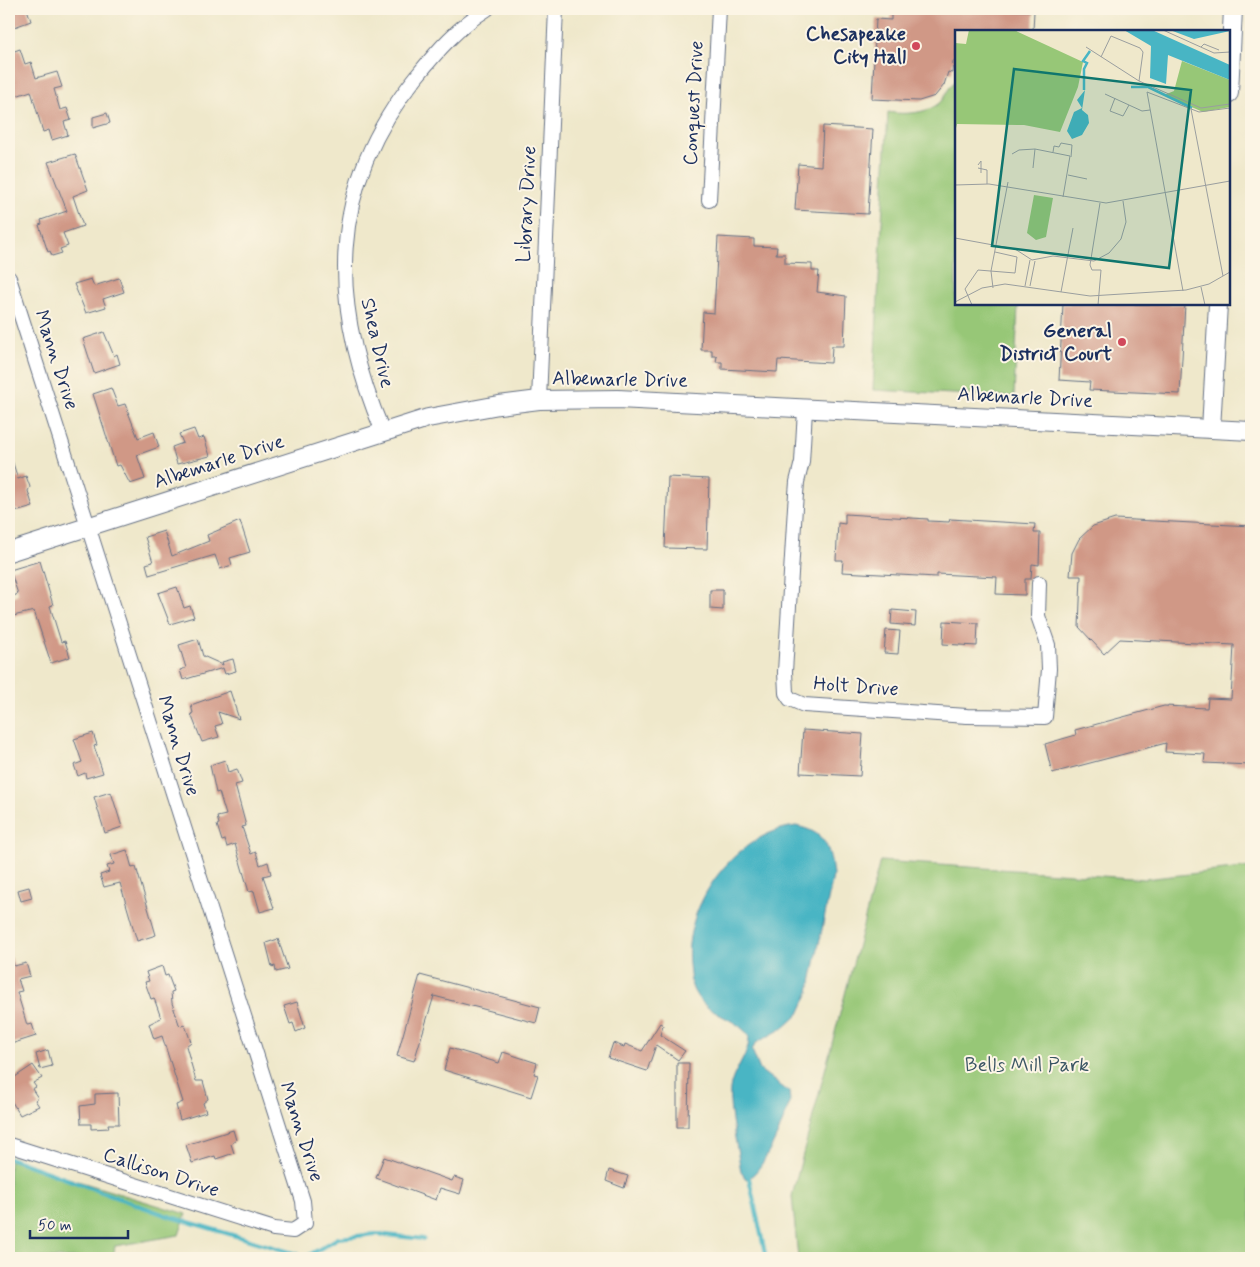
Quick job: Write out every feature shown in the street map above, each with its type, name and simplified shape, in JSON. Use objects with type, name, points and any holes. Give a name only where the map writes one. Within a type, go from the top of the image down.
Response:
[{"type":"street","name":"Shea Drive","points":[[382,432],[359,367],[348,321],[344,288],[344,259],[353,202],[365,162],[400,96],[453,34],[487,9]]},
{"type":"street","name":"Library Drive","points":[[538,400],[556,9]]},
{"type":"street","name":"Conquest Drive","points":[[709,195],[719,9]]},
{"type":"street","points":[[1230,72],[1233,9]]},
{"type":"street","name":"Mann Drive","points":[[9,278],[302,1201],[305,1220],[302,1226]]},
{"type":"street","points":[[1211,429],[1218,305]]},
{"type":"street","name":"Albemarle Drive","points":[[9,552],[382,432],[459,411],[538,400],[656,400],[805,410],[1251,431]]},
{"type":"street","name":"Holt Drive","points":[[805,410],[802,462],[796,490],[785,672],[786,693],[790,699],[804,705],[818,707],[967,716],[1045,717],[1049,669],[1048,645],[1038,616],[1039,583]]},
{"type":"street","name":"Callison Drive","points":[[9,1145],[245,1221],[287,1231],[298,1229],[302,1226]]},
{"type":"green space","points":[[955,82],[955,305],[1018,305],[1014,397],[873,390],[888,112],[909,113],[924,111],[937,105]]},
{"type":"green space","name":"Bells Mill Park","points":[[880,861],[1145,879],[1251,867],[1251,1258],[798,1258],[792,1196]]},
{"type":"green space","points":[[9,1160],[186,1214],[179,1235],[115,1246],[113,1258],[9,1258]]},
{"type":"water","points":[[796,826],[814,832],[825,842],[833,876],[809,992],[799,1014],[785,1027],[756,1043],[752,1050],[760,1070],[789,1092],[790,1101],[766,1157],[753,1175],[746,1179],[741,1172],[732,1119],[730,1090],[731,1083],[747,1050],[749,1036],[743,1029],[713,1011],[699,999],[691,981],[689,941],[704,896],[717,876],[734,857],[753,842],[774,832]]},
{"type":"building","points":[[9,9],[27,9],[31,21],[9,29]]},
{"type":"building","name":"Chesapeake City Hall","points":[[891,9],[1034,11],[1033,30],[955,30],[955,61],[953,61],[952,73],[948,72],[944,85],[935,96],[919,101],[872,99],[876,19],[891,20]]},
{"type":"building","points":[[20,49],[25,64],[31,62],[36,78],[57,72],[62,87],[54,89],[60,110],[67,108],[71,120],[64,122],[68,135],[52,140],[49,130],[43,132],[31,91],[16,96],[9,74],[9,53]]},
{"type":"building","points":[[107,113],[110,123],[93,128],[93,117]]},
{"type":"building","points":[[823,126],[873,129],[868,214],[795,210],[798,164],[821,166]]},
{"type":"building","points":[[75,154],[88,190],[73,196],[83,226],[63,233],[68,246],[60,249],[62,253],[52,256],[50,251],[48,252],[39,225],[42,224],[41,220],[67,211],[48,162]]},
{"type":"building","points":[[718,237],[754,239],[754,246],[777,247],[776,254],[785,254],[785,263],[812,264],[812,271],[819,271],[817,292],[846,296],[844,346],[832,346],[831,363],[778,360],[777,372],[722,369],[722,362],[716,362],[717,356],[712,356],[712,350],[701,350],[703,312],[714,313]]},
{"type":"building","points":[[119,278],[124,292],[103,299],[106,307],[86,313],[74,284],[91,279],[94,286]]},
{"type":"building","name":"General District Court","points":[[1063,305],[1185,305],[1180,394],[1089,390],[1090,382],[1059,380]]},
{"type":"building","points":[[104,332],[114,356],[117,354],[120,364],[94,373],[83,339]]},
{"type":"building","points":[[111,388],[118,406],[125,404],[138,438],[154,432],[159,447],[137,455],[145,479],[130,484],[120,465],[116,466],[93,394]]},
{"type":"building","points":[[194,429],[198,439],[204,437],[210,456],[177,464],[172,447],[183,443],[179,434]]},
{"type":"building","points":[[11,457],[18,479],[26,476],[33,507],[19,511],[14,509],[11,499],[9,499],[9,458]]},
{"type":"building","points":[[668,477],[709,479],[707,549],[665,548]]},
{"type":"building","points":[[845,514],[928,519],[928,521],[949,522],[950,519],[1035,524],[1034,533],[1040,533],[1039,565],[1032,564],[1031,579],[1025,579],[1025,595],[996,594],[997,577],[937,574],[937,577],[842,572],[843,560],[836,560],[838,523],[845,524]]},
{"type":"building","points":[[1115,519],[1251,526],[1251,765],[1204,763],[1205,754],[1165,752],[1166,743],[1052,773],[1045,744],[1076,735],[1075,730],[1164,706],[1207,708],[1208,698],[1231,699],[1234,645],[1120,639],[1104,654],[1079,627],[1081,576],[1070,576],[1072,553],[1079,539],[1093,526]]},
{"type":"building","points":[[240,521],[250,552],[230,558],[232,565],[220,569],[215,555],[149,575],[146,564],[153,562],[145,537],[164,531],[172,556],[209,541],[207,535]]},
{"type":"building","points":[[40,561],[53,605],[50,606],[61,642],[65,641],[70,657],[51,663],[34,611],[9,617],[9,598],[18,594],[10,570]]},
{"type":"building","points":[[177,587],[184,608],[190,606],[194,617],[170,624],[158,593]]},
{"type":"building","points":[[710,590],[723,590],[723,610],[710,609]]},
{"type":"building","points":[[892,610],[916,612],[915,626],[891,624]]},
{"type":"building","points":[[944,621],[978,623],[977,646],[943,644]]},
{"type":"building","points":[[886,630],[900,631],[898,654],[884,653]]},
{"type":"building","points":[[198,639],[203,656],[223,665],[222,662],[233,659],[236,671],[225,674],[223,668],[183,680],[180,670],[186,668],[179,645]]},
{"type":"building","points":[[230,691],[239,719],[218,712],[222,724],[215,726],[219,737],[202,742],[191,714],[193,713],[191,705]]},
{"type":"building","points":[[803,730],[863,734],[860,776],[800,773]]},
{"type":"building","points":[[93,733],[97,745],[94,746],[103,773],[86,778],[85,773],[78,776],[74,765],[82,762],[74,739]]},
{"type":"building","points":[[225,760],[228,772],[237,769],[242,783],[235,785],[246,826],[242,827],[251,854],[256,852],[260,865],[268,862],[271,874],[263,876],[274,908],[260,912],[254,891],[249,892],[235,844],[227,847],[225,840],[222,841],[217,825],[219,824],[217,817],[226,815],[219,792],[216,793],[210,765]]},
{"type":"building","points":[[111,792],[122,827],[105,833],[94,797]]},
{"type":"building","points":[[127,850],[132,868],[136,867],[156,935],[137,941],[120,883],[104,887],[100,875],[109,872],[107,866],[114,864],[111,855]]},
{"type":"building","points":[[29,887],[32,898],[21,901],[18,890]]},
{"type":"building","points":[[278,939],[288,969],[276,972],[275,966],[272,967],[266,943]]},
{"type":"building","points":[[9,957],[11,957],[14,966],[26,963],[30,976],[18,979],[22,991],[17,992],[27,1025],[32,1024],[36,1036],[11,1044],[9,1036]]},
{"type":"building","points":[[162,966],[165,976],[168,975],[174,991],[171,992],[172,1003],[179,1024],[181,1026],[185,1025],[191,1042],[186,1046],[196,1081],[203,1081],[208,1099],[203,1103],[206,1112],[180,1120],[176,1105],[183,1102],[162,1036],[154,1039],[149,1024],[161,1018],[154,998],[151,999],[145,982],[149,981],[146,972]]},
{"type":"building","points":[[420,975],[540,1007],[536,1023],[434,996],[414,1061],[397,1056]]},
{"type":"building","points":[[297,1002],[305,1028],[296,1032],[293,1023],[290,1024],[284,1006]]},
{"type":"building","points":[[660,1023],[663,1025],[660,1035],[685,1051],[678,1060],[656,1045],[647,1071],[608,1058],[613,1043],[624,1047],[625,1044],[642,1051]]},
{"type":"building","points":[[450,1048],[499,1063],[503,1052],[537,1063],[534,1074],[538,1075],[531,1097],[444,1070]]},
{"type":"building","points":[[48,1050],[52,1066],[40,1069],[36,1054]]},
{"type":"building","points":[[677,1063],[689,1063],[688,1127],[677,1127]]},
{"type":"building","points":[[33,1065],[42,1078],[33,1083],[36,1087],[32,1089],[38,1098],[35,1100],[39,1106],[20,1115],[9,1097],[9,1081]]},
{"type":"building","points":[[118,1093],[119,1124],[108,1124],[109,1128],[91,1129],[91,1124],[81,1124],[80,1106],[95,1104],[95,1094]]},
{"type":"building","points":[[233,1130],[236,1140],[231,1144],[234,1153],[216,1159],[215,1156],[192,1163],[186,1145]]},
{"type":"building","points":[[384,1157],[452,1181],[454,1177],[464,1180],[460,1194],[440,1188],[436,1200],[376,1178]]},
{"type":"building","points":[[609,1170],[628,1176],[624,1188],[606,1181]]},
{"type":"waterway","points":[[9,1158],[165,1215],[310,1258]]},
{"type":"waterway","points":[[749,1178],[766,1258]]},
{"type":"waterway","points":[[306,1257],[338,1238],[376,1234],[424,1239]]},
{"type":"place","name":"Chesapeake City Hall","points":[[916,46]]},
{"type":"place","name":"General District Court","points":[[1122,342]]}]
